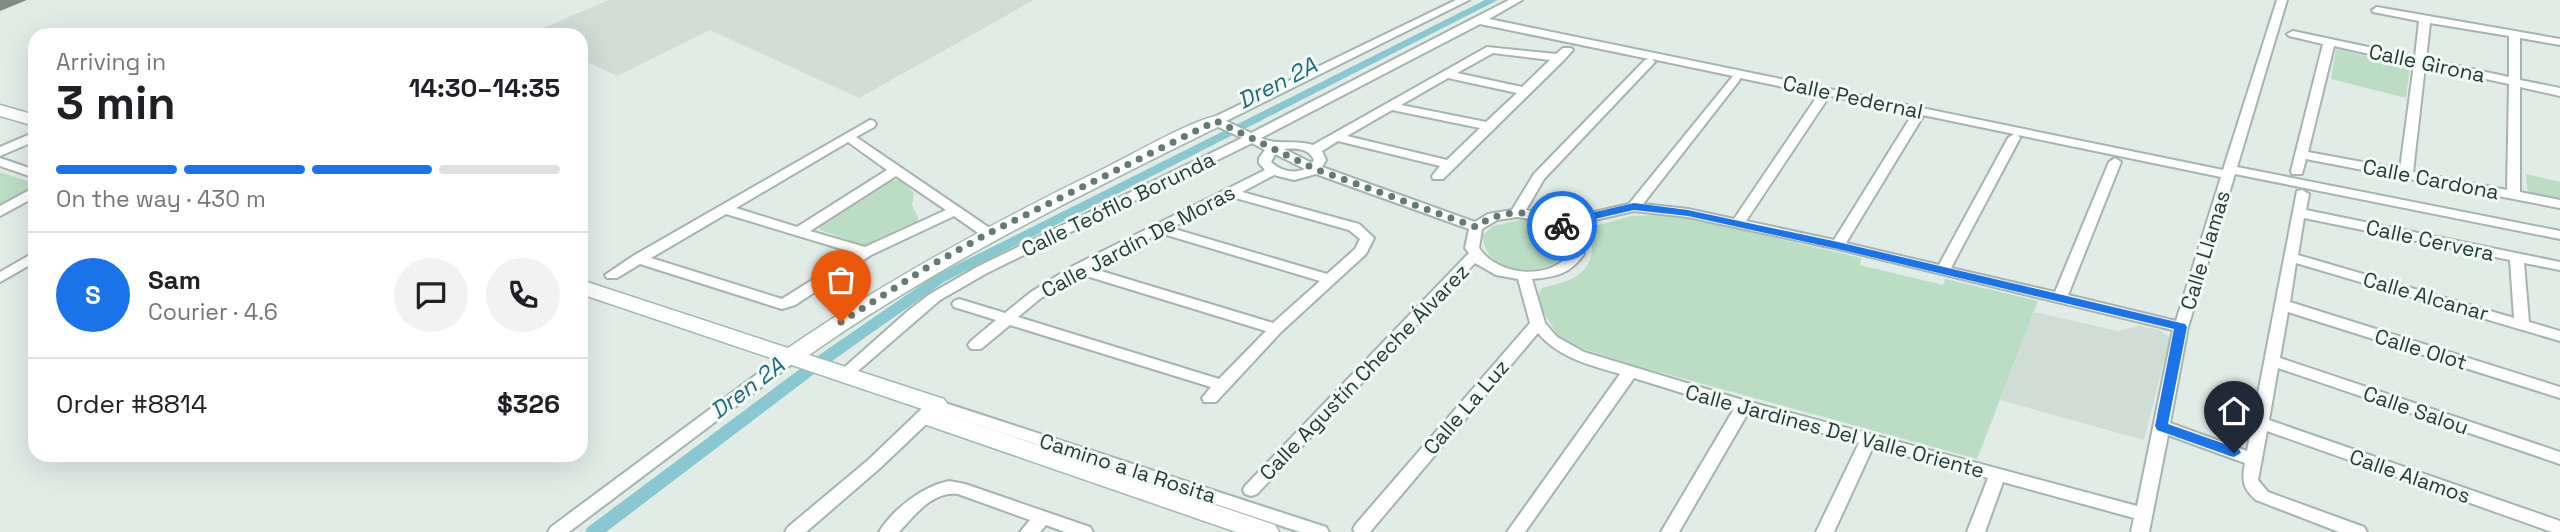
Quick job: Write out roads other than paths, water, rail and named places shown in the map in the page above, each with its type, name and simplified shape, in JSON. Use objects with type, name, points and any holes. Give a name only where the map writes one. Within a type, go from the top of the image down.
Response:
[{"type":"street","points":[[1219,123],[1464,0]]},
{"type":"street","name":"Calle Teófilo Borunda","points":[[839,371],[914,313],[982,270],[1517,0]]},
{"type":"street","name":"Calle Llamas","points":[[2142,523],[2181,327],[2282,0]]},
{"type":"street","points":[[2377,10],[2560,42]]},
{"type":"street","points":[[2406,174],[2425,19]]},
{"type":"street","name":"Calle Pedernal","points":[[1478,20],[2229,172],[2560,235]]},
{"type":"street","name":"Calle Girona","points":[[2293,34],[2560,92]]},
{"type":"street","points":[[2513,195],[2515,34]]},
{"type":"street","points":[[2297,171],[2329,42]]},
{"type":"street","points":[[1314,150],[1320,160],[1315,169],[1298,175],[1273,171],[1265,163],[1271,150],[1289,144],[1314,150],[1487,50],[1496,48],[1563,54],[1437,176]]},
{"type":"street","points":[[1517,213],[1539,177],[1649,62]]},
{"type":"street","points":[[1444,74],[1525,91]]},
{"type":"street","points":[[1634,207],[1735,79]]},
{"type":"street","points":[[1738,223],[1822,98]]},
{"type":"street","points":[[1388,106],[1489,126]]},
{"type":"street","points":[[0,110],[28,119]]},
{"type":"street","points":[[1838,245],[1916,118]]},
{"type":"street","points":[[1219,123],[1315,169],[1476,227]]},
{"type":"street","name":"Calle Teófilo Borunda","points":[[557,532],[926,268],[989,233],[1219,123]]},
{"type":"street","points":[[612,275],[870,124]]},
{"type":"street","points":[[848,137],[989,233]]},
{"type":"street","points":[[1336,137],[1450,165]]},
{"type":"street","points":[[1943,270],[2014,138]]},
{"type":"street","points":[[0,152],[28,139]]},
{"type":"street","name":"Calle Cardona","points":[[2301,154],[2560,204]]},
{"type":"street","points":[[0,162],[28,172]]},
{"type":"street","points":[[2060,298],[2115,162]]},
{"type":"street","points":[[800,231],[896,170]]},
{"type":"street","name":"Calle Jardín De Moras","points":[[976,345],[1036,295],[1078,269],[1273,171]]},
{"type":"street","points":[[1210,398],[1276,330],[1361,251],[1367,237],[1354,228],[1229,192]]},
{"type":"street","points":[[2302,194],[2250,480],[2253,488],[2262,496],[2358,532]]},
{"type":"street","points":[[0,212],[28,195]]},
{"type":"street","points":[[1566,228],[1582,219],[1634,207],[1688,213],[1838,245],[2181,327]]},
{"type":"street","points":[[725,209],[866,252]]},
{"type":"street","points":[[638,259],[782,304],[790,302],[866,252],[955,211]]},
{"type":"street","points":[[1517,213],[1544,217],[1566,228],[1578,248],[1576,257],[1569,266],[1549,274],[1524,276],[1494,268],[1476,254],[1472,236],[1476,227],[1493,217],[1517,213]]},
{"type":"street","name":"Calle Cervera","points":[[2300,213],[2560,266]]},
{"type":"street","points":[[1157,228],[1331,281]]},
{"type":"street","name":"Calle Agustín Cheche Álvarez","points":[[1251,490],[1476,254]]},
{"type":"street","name":"Calle Alcanar","points":[[2291,257],[2560,336]]},
{"type":"street","points":[[2517,257],[2522,324]]},
{"type":"street","points":[[0,278],[28,260]]},
{"type":"street","points":[[1078,269],[1276,330]]},
{"type":"street","points":[[1524,276],[1538,324]]},
{"type":"street","name":"Camino a la Rosita","points":[[588,289],[839,371],[931,410],[1266,532]]},
{"type":"street","points":[[959,304],[1222,385]]},
{"type":"street","name":"Calle Olot","points":[[2282,305],[2560,393]]},
{"type":"street","name":"Calle Jardines Del Valle Oriente","points":[[1538,324],[1564,349],[1629,373],[1997,475],[2142,523]]},
{"type":"street","name":"Calle La Luz","points":[[1362,528],[1538,324]]},
{"type":"street","name":"Calle Salou","points":[[2272,361],[2560,458]]},
{"type":"street","points":[[1516,532],[1629,373]]},
{"type":"street","points":[[1670,532],[1744,407]]},
{"type":"street","points":[[794,532],[873,465],[931,410]]},
{"type":"street","name":"Camino a la Rosita","points":[[931,410],[1320,532]]},
{"type":"street","name":"Calle Alamos","points":[[2260,423],[2560,528]]},
{"type":"street","points":[[2161,426],[2254,460]]},
{"type":"street","points":[[1825,532],[1868,440]]},
{"type":"street","points":[[1976,532],[1997,475]]},
{"type":"street","points":[[888,532],[932,492],[945,486],[959,488],[1084,532]]},
{"type":"street","points":[[1029,532],[1043,517]]},
{"type":"waterway","name":"Dren 2A","points":[[594,532],[817,364],[939,279],[1493,0]]}]
